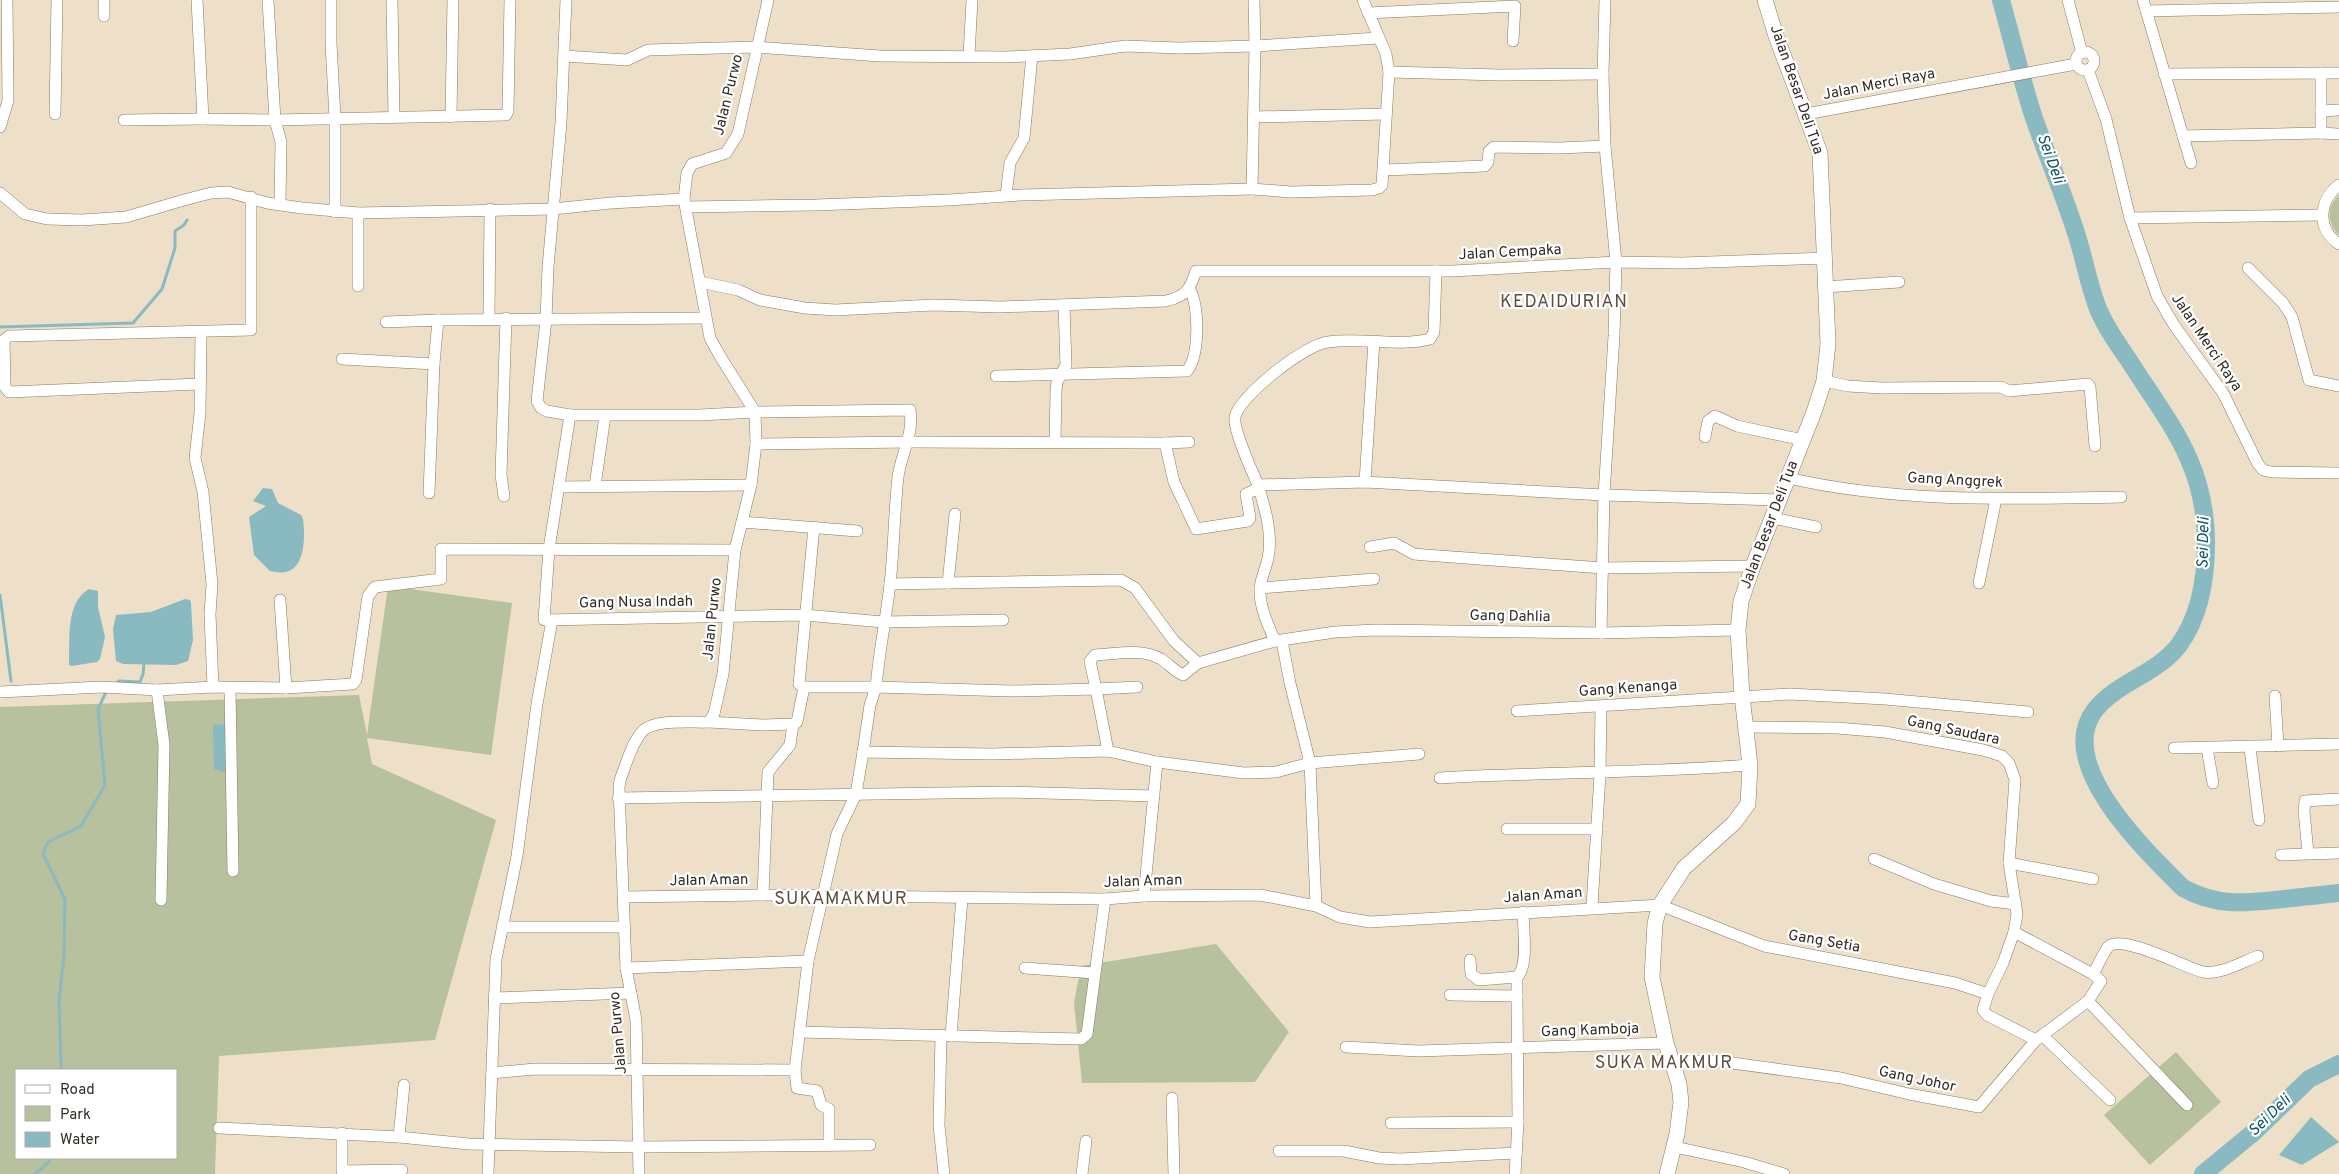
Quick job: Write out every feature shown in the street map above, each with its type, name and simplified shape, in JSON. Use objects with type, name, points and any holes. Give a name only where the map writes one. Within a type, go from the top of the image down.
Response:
[{"type":"main road","name":"Jalan Besar Deli Tua","points":[[1667,1174],[1674,1147],[1681,1102],[1679,1084],[1666,1043],[1652,977],[1652,946],[1660,905],[1684,868],[1734,823],[1744,811],[1750,797],[1750,765],[1742,696],[1738,630],[1741,601],[1752,566],[1804,440],[1824,381],[1828,344],[1825,287],[1826,258],[1820,153],[1776,36],[1765,0]]},
{"type":"street","points":[[0,127],[8,101],[7,0]]},
{"type":"street","points":[[55,114],[57,0]]},
{"type":"street","points":[[104,0],[104,16]]},
{"type":"street","points":[[198,0],[203,119]]},
{"type":"street","points":[[268,0],[275,120],[280,142],[280,204]]},
{"type":"street","points":[[331,0],[335,118],[335,212]]},
{"type":"street","points":[[392,0],[394,116]]},
{"type":"street","points":[[451,117],[453,0]]},
{"type":"street","points":[[124,120],[275,120],[394,116],[501,116],[508,114],[510,0]]},
{"type":"street","points":[[566,0],[561,123],[548,267],[546,320],[537,401],[542,408],[547,411],[570,415],[605,416],[908,409],[910,412],[909,442],[900,464],[890,584],[876,687],[870,705],[856,794],[837,834],[808,961],[799,1032],[795,1070],[797,1088],[817,1090],[821,1105],[829,1109],[829,1145]]},
{"type":"street","points":[[756,47],[768,0]]},
{"type":"street","points":[[969,56],[972,0]]},
{"type":"street","points":[[1252,189],[1254,0]]},
{"type":"street","points":[[0,193],[25,214],[47,219],[82,220],[136,215],[211,194],[228,192],[280,204],[335,212],[358,213],[553,209],[685,203],[834,205],[948,200],[1006,195],[1252,189],[1291,192],[1372,190],[1382,185],[1389,72],[1386,54],[1363,0]]},
{"type":"street","points":[[1601,633],[1604,495],[1614,336],[1616,262],[1605,146],[1603,74],[1605,0]]},
{"type":"street","points":[[2068,0],[2082,53]]},
{"type":"street","points":[[1368,13],[1514,6],[1513,41]]},
{"type":"street","points":[[2190,163],[2144,6],[2339,7]]},
{"type":"street","points":[[564,56],[627,60],[648,50],[756,47],[880,56],[1032,56],[1070,54],[1125,46],[1179,48],[1255,46],[1378,38]]},
{"type":"street","name":"Jalan Purwo","points":[[639,1174],[636,1020],[626,968],[618,798],[620,780],[640,733],[647,727],[659,723],[709,722],[714,714],[723,674],[735,550],[751,485],[756,444],[755,412],[710,338],[685,203],[687,173],[692,164],[726,153],[738,134],[756,47]]},
{"type":"street","points":[[2082,53],[2088,53],[2093,58],[2093,65],[2088,70],[2081,70],[2076,64],[2077,58],[2082,53]]},
{"type":"street","points":[[1006,195],[1010,163],[1024,138],[1032,56]]},
{"type":"street","name":"Jalan Merci Raya","points":[[1806,114],[2076,64]]},
{"type":"street","name":"Jalan Merci Raya","points":[[2088,70],[2106,119],[2130,218],[2157,296],[2165,312],[2223,393],[2261,468],[2271,472],[2339,472]]},
{"type":"street","points":[[1389,72],[1500,75],[1603,74]]},
{"type":"street","points":[[2164,74],[2339,73]]},
{"type":"street","points":[[2321,74],[2322,133]]},
{"type":"street","points":[[2321,111],[2339,110]]},
{"type":"street","points":[[1254,117],[1386,114]]},
{"type":"street","points":[[2183,136],[2337,134]]},
{"type":"street","points":[[1384,170],[1484,166],[1488,162],[1489,151],[1494,147],[1560,148],[1605,146]]},
{"type":"street","points":[[2339,185],[2327,198],[2322,215],[2329,235],[2339,244]]},
{"type":"street","points":[[199,384],[9,392],[5,387],[4,340],[9,336],[251,330],[251,197]]},
{"type":"street","points":[[489,318],[490,209]]},
{"type":"street","points":[[358,213],[358,286]]},
{"type":"street","points":[[2130,218],[2322,215]]},
{"type":"street","name":"Jalan Cempaka","points":[[1190,290],[1196,271],[1473,271],[1616,262],[1682,264],[1826,258]]},
{"type":"street","points":[[2248,268],[2282,303],[2292,317],[2310,380],[2339,386]]},
{"type":"street","points":[[1316,906],[1310,763],[1279,641],[1262,603],[1260,588],[1269,557],[1268,523],[1235,420],[1237,412],[1246,400],[1288,360],[1304,350],[1328,342],[1427,340],[1432,337],[1437,299],[1436,271]]},
{"type":"street","points":[[700,282],[738,290],[760,300],[805,308],[835,310],[934,305],[1064,305],[1166,301],[1190,290],[1194,302],[1197,330],[1192,364],[1187,371],[1062,372],[996,376]]},
{"type":"street","points":[[1825,287],[1899,282]]},
{"type":"street","points":[[1055,442],[1057,382],[1066,365],[1064,305]]},
{"type":"street","points":[[386,322],[489,318],[546,320],[706,318]]},
{"type":"street","points":[[504,496],[501,476],[506,318]]},
{"type":"street","points":[[429,493],[434,364],[438,320]]},
{"type":"street","points":[[201,332],[200,420],[195,458],[196,471],[203,492],[212,584],[210,614],[213,687]]},
{"type":"street","points":[[1365,482],[1374,341]]},
{"type":"street","points":[[342,359],[434,364]]},
{"type":"street","points":[[1824,381],[1861,388],[2002,387],[2008,392],[2088,384],[2090,387],[2095,446]]},
{"type":"street","points":[[488,1174],[496,959],[516,856],[537,704],[548,620],[549,549],[570,415]]},
{"type":"street","points":[[595,486],[605,416]]},
{"type":"street","points":[[1705,437],[1708,421],[1715,416],[1737,426],[1804,440]]},
{"type":"street","points":[[756,444],[1189,442]]},
{"type":"street","points":[[1165,443],[1174,482],[1195,528],[1248,521],[1250,518],[1246,494],[1258,487],[1365,482],[1604,495],[1779,500]]},
{"type":"street","name":"Gang Anggrek","points":[[1788,478],[1816,484],[1881,492],[1996,499],[2121,497]]},
{"type":"street","points":[[559,487],[751,485]]},
{"type":"street","points":[[1980,583],[1996,499]]},
{"type":"street","points":[[948,583],[955,514]]},
{"type":"street","points":[[1772,518],[1816,527]]},
{"type":"street","points":[[742,522],[856,531]]},
{"type":"street","points":[[814,527],[799,682],[804,687],[876,687],[1011,692],[1137,686]]},
{"type":"street","points":[[1370,546],[1394,543],[1414,554],[1603,568],[1752,566]]},
{"type":"street","points":[[0,692],[102,687],[157,690],[213,687],[286,688],[355,683],[370,590],[375,587],[441,580],[441,549],[735,550]]},
{"type":"street","points":[[1260,588],[1374,578]]},
{"type":"street","points":[[890,584],[1121,580],[1136,588],[1174,641],[1198,663]]},
{"type":"street","points":[[280,600],[286,688]]},
{"type":"street","name":"Gang Nusa Indah","points":[[548,620],[730,615],[805,615],[884,622],[1003,620]]},
{"type":"street","name":"Gang Dahlia","points":[[1096,689],[1090,661],[1095,655],[1144,652],[1162,660],[1169,667],[1183,675],[1198,663],[1279,641],[1335,632],[1376,630],[1601,633],[1738,630]]},
{"type":"street","points":[[709,722],[762,726],[793,724],[797,722],[800,715],[804,687]]},
{"type":"street","points":[[230,688],[233,870]]},
{"type":"street","points":[[1096,689],[1108,751]]},
{"type":"street","points":[[157,690],[164,745],[161,900]]},
{"type":"street","name":"Gang Kenanga","points":[[1517,711],[1790,694],[1829,695],[2028,712]]},
{"type":"street","points":[[2275,696],[2278,746]]},
{"type":"street","points":[[1592,907],[1600,774],[1601,706]]},
{"type":"street","points":[[763,895],[765,797],[769,769],[790,746],[793,724]]},
{"type":"street","name":"Gang Saudara","points":[[1746,728],[1837,728],[1884,732],[1983,750],[2002,756],[2011,765],[2015,780],[2009,863],[2016,904],[2014,932],[2003,963],[1988,994]]},
{"type":"street","points":[[2174,748],[2250,748],[2339,744]]},
{"type":"street","points":[[2207,748],[2213,783]]},
{"type":"street","points":[[2250,748],[2259,820]]},
{"type":"street","points":[[863,752],[992,754],[1108,751],[1158,762],[1244,774],[1276,772],[1310,763],[1419,754]]},
{"type":"street","points":[[1144,896],[1158,762]]},
{"type":"street","points":[[1440,778],[1522,773],[1600,774],[1750,765]]},
{"type":"street","points":[[618,798],[1009,792],[1154,796]]},
{"type":"street","points":[[2308,853],[2304,811],[2306,801],[2339,799]]},
{"type":"street","points":[[1507,829],[1597,829]]},
{"type":"street","points":[[2281,855],[2339,853]]},
{"type":"street","points":[[1874,859],[1934,884],[1991,901],[2016,904]]},
{"type":"street","points":[[2009,863],[2093,879]]},
{"type":"street","name":"Jalan Aman","points":[[624,897],[763,895],[1105,899],[1144,896],[1260,895],[1316,906],[1340,917],[1370,922],[1592,907],[1660,905]]},
{"type":"street","points":[[944,1174],[939,1125],[946,1036],[962,898]]},
{"type":"street","points":[[799,1032],[1081,1039],[1087,1034],[1094,973],[1102,937],[1105,899]]},
{"type":"street","name":"Gang Setia","points":[[1660,905],[1764,946],[1955,983],[1988,994]]},
{"type":"street","points":[[1515,1174],[1518,1122],[1517,996],[1518,977],[1523,968],[1523,912]]},
{"type":"street","points":[[502,927],[624,927]]},
{"type":"street","points":[[2014,932],[2097,977]]},
{"type":"street","name":"Gang Johor","points":[[1673,1061],[1718,1061],[1841,1078],[1976,1107],[1982,1105],[2039,1038],[2088,1001],[2108,947],[2114,944],[2123,944],[2150,951],[2208,972],[2224,969],[2258,956]]},
{"type":"street","points":[[1470,960],[1471,974],[1479,980],[1518,977]]},
{"type":"street","points":[[626,968],[808,961]]},
{"type":"street","points":[[1025,968],[1094,973]]},
{"type":"street","points":[[494,998],[631,993]]},
{"type":"street","points":[[1988,994],[1983,1010],[1987,1014],[2039,1038],[2110,1100]]},
{"type":"street","points":[[1450,995],[1517,996]]},
{"type":"street","points":[[2088,1001],[2187,1105]]},
{"type":"street","name":"Gang Kamboja","points":[[1346,1047],[1418,1051],[1666,1043]]},
{"type":"street","points":[[492,1072],[534,1069],[795,1070]]},
{"type":"street","points":[[399,1137],[404,1085]]},
{"type":"street","points":[[1172,1098],[1174,1174]]},
{"type":"street","points":[[1391,1122],[1518,1122]]},
{"type":"street","points":[[219,1128],[399,1137],[451,1143],[639,1147],[870,1145]]},
{"type":"street","points":[[342,1134],[342,1171],[402,1170]]},
{"type":"street","points":[[1082,1174],[1086,1141]]},
{"type":"street","points":[[1674,1147],[1744,1162],[1784,1174]]},
{"type":"street","points":[[1279,1151],[1344,1151],[1393,1159],[1516,1153]]},
{"type":"green space","points":[[2339,195],[2339,235],[2330,220],[2330,210]]},
{"type":"green space","points":[[388,586],[512,603],[491,755],[367,738],[372,764],[496,820],[435,1040],[219,1056],[215,1174],[0,1174],[0,707],[359,695],[367,735]]},
{"type":"green space","points":[[1216,944],[1289,1032],[1255,1082],[1082,1083],[1074,1003],[1081,966]]},
{"type":"green space","points":[[2176,1052],[2221,1102],[2150,1165],[2104,1115]]},
{"type":"water","points":[[263,488],[272,489],[278,503],[301,515],[303,519],[304,541],[301,557],[293,569],[286,572],[270,571],[254,555],[249,517],[266,506],[253,501]]},
{"type":"water","points":[[89,589],[98,591],[98,607],[105,637],[100,659],[97,662],[72,666],[69,665],[69,634],[72,613],[81,595]]},
{"type":"water","points":[[185,599],[190,600],[191,603],[193,640],[188,661],[176,665],[123,664],[116,661],[113,629],[116,615],[151,612]]},
{"type":"water","points":[[220,724],[228,727],[228,773],[214,769],[213,725]]},
{"type":"water","points":[[2311,1117],[2339,1142],[2302,1165],[2279,1155]]},
{"type":"waterway","name":"Sei Deli","points":[[2001,0],[2029,103],[2071,218],[2097,306],[2111,334],[2157,403],[2182,445],[2192,466],[2204,515],[2205,570],[2197,609],[2192,622],[2179,645],[2170,655],[2149,671],[2114,692],[2095,710],[2085,732],[2086,756],[2095,781],[2110,806],[2129,831],[2183,888],[2197,895],[2224,901],[2250,902],[2339,893]]},
{"type":"waterway","points":[[0,327],[133,323],[162,289],[175,248],[175,231],[184,225],[187,220]]},
{"type":"waterway","points":[[0,595],[11,681]]},
{"type":"waterway","points":[[114,684],[119,681],[140,682],[144,664]]},
{"type":"waterway","points":[[60,1069],[59,1000],[64,955],[65,899],[43,854],[48,842],[81,826],[105,785],[98,709],[106,692]]},
{"type":"waterway","name":"Sei Deli","points":[[2203,1174],[2254,1132],[2309,1079],[2339,1064]]},
{"type":"waterway","points":[[35,1174],[49,1162],[50,1159]]},
{"type":"district","name":"KEDAIDURIAN","points":[[1564,302]]},
{"type":"district","name":"SUKAMAKMUR","points":[[841,899]]},
{"type":"district","name":"SUKA MAKMUR","points":[[1664,1063]]}]
